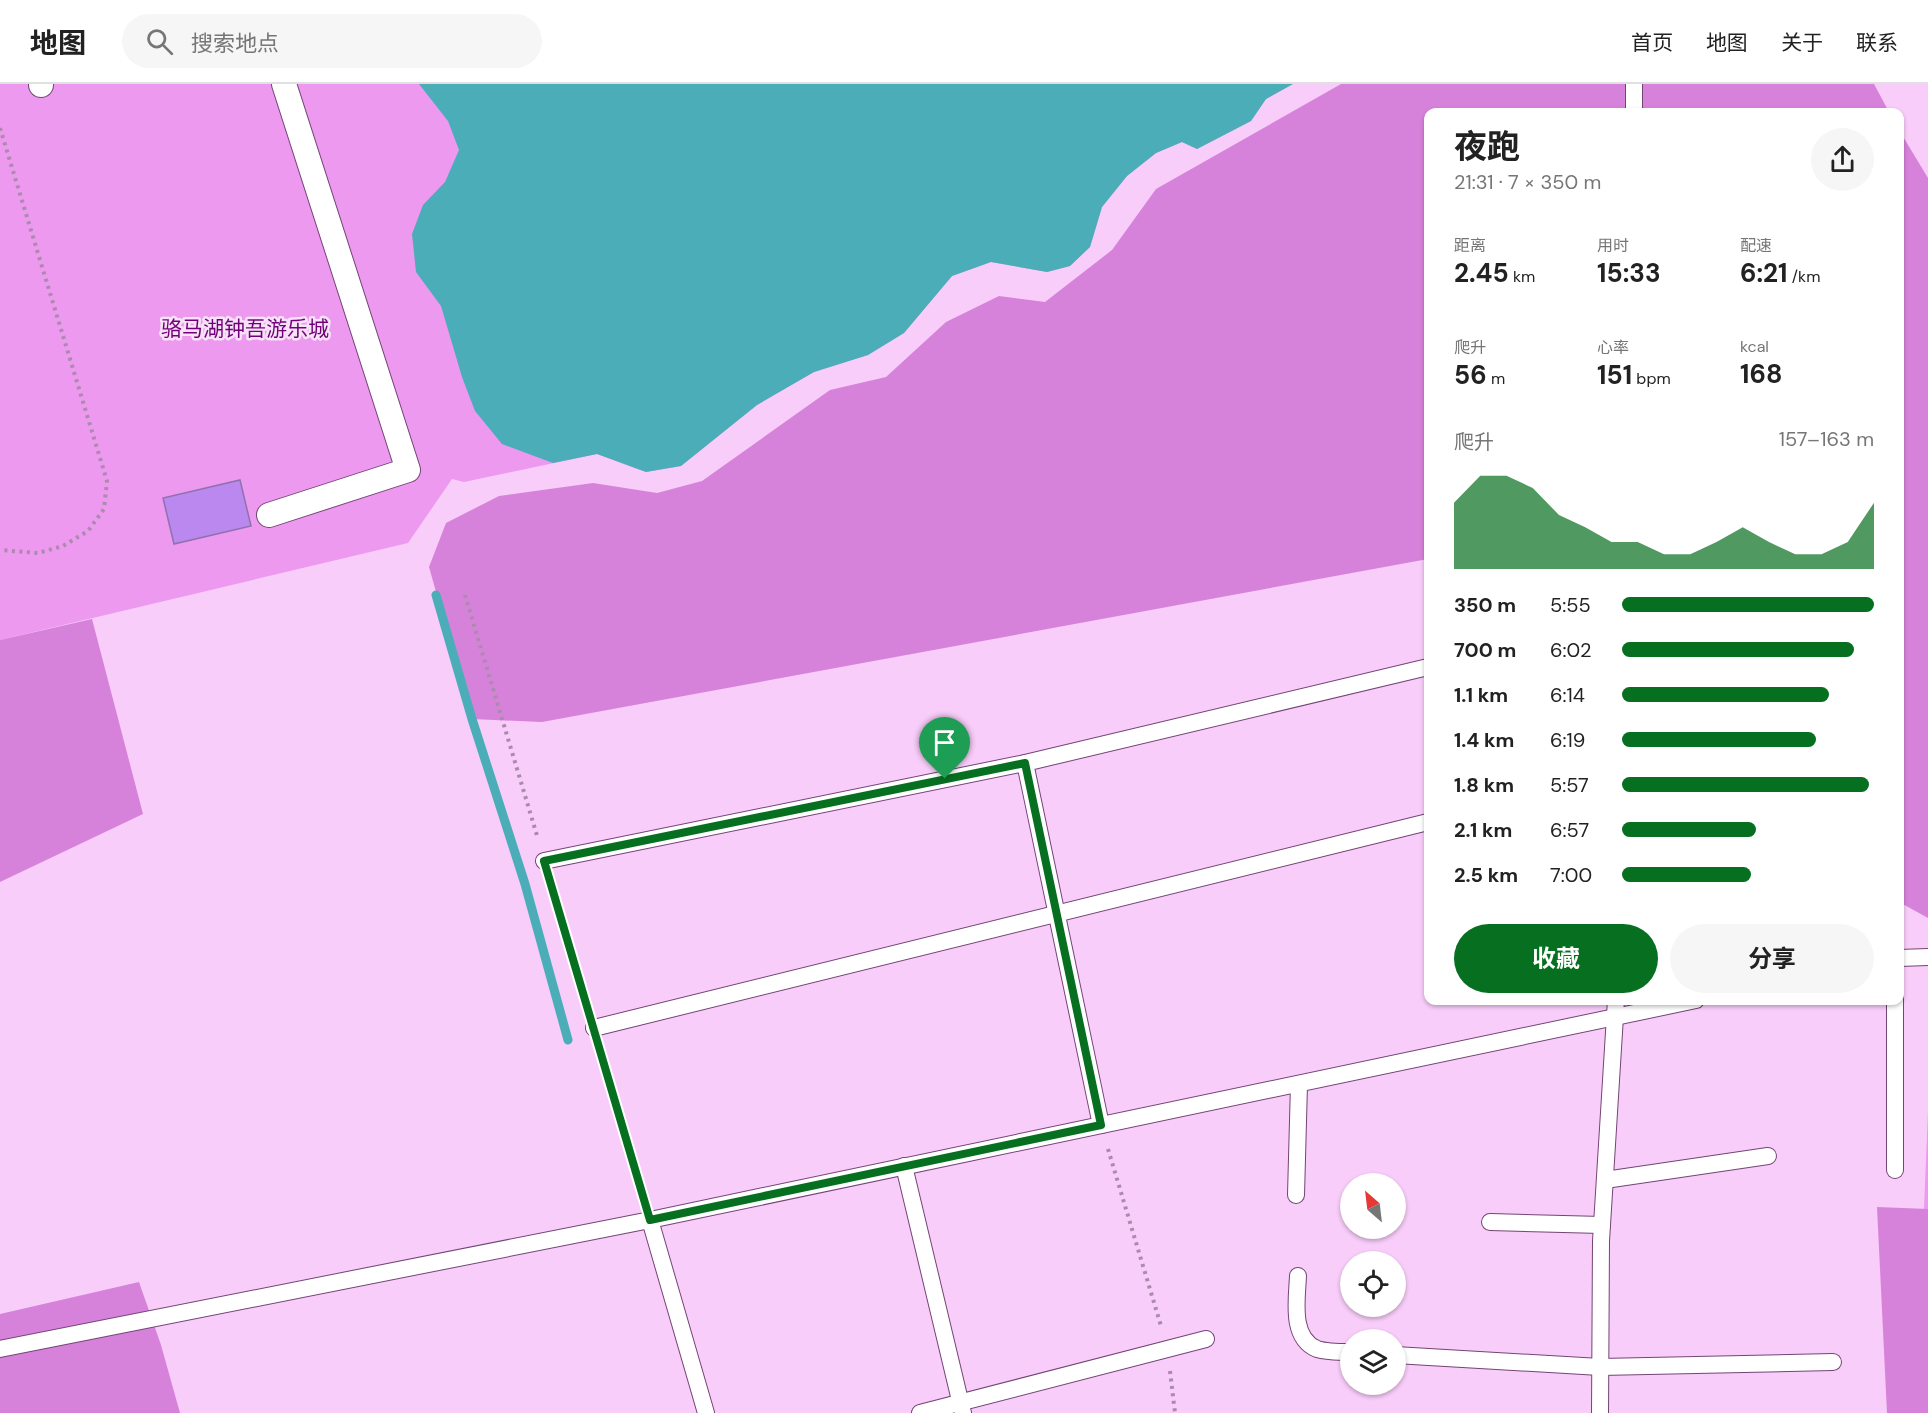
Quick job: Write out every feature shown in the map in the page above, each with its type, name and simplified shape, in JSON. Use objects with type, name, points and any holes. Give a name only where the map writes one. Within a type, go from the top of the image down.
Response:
[{"type":"street","points":[[269,514],[408,470],[284,84]]},
{"type":"lane","points":[[1634,84],[1634,108]]},
{"type":"lane","points":[[544,861],[1025,763],[1424,668]]},
{"type":"lane","points":[[1025,763],[1101,1125]]},
{"type":"lane","points":[[594,1028],[1424,823]]},
{"type":"lane","points":[[1904,958],[1928,957]]},
{"type":"lane","points":[[0,1349],[650,1220],[1299,1084],[1616,1009],[1652,1005]]},
{"type":"lane","points":[[1895,1005],[1895,1170]]},
{"type":"lane","points":[[1600,1413],[1602,1225],[1616,1009]]},
{"type":"lane","points":[[1296,1194],[1299,1084]]},
{"type":"lane","points":[[1605,1180],[1768,1156]]},
{"type":"lane","points":[[904,1166],[962,1408]]},
{"type":"lane","points":[[650,1220],[706,1413]]},
{"type":"lane","points":[[1490,1222],[1602,1225]]},
{"type":"lane","points":[[1298,1276],[1297,1322],[1304,1339],[1317,1349],[1340,1351]]},
{"type":"lane","points":[[920,1413],[962,1408],[1206,1339]]},
{"type":"lane","points":[[1406,1356],[1600,1367],[1833,1362]]},
{"type":"path","points":[[0,128],[106,481],[104,509],[88,531],[63,546],[38,553],[0,550]]},
{"type":"path","points":[[465,595],[650,1220]]},
{"type":"path","points":[[1101,1125],[1167,1349],[1175,1413]]},
{"type":"green space","name":"骆马湖钟吾游乐城","points":[[0,84],[1293,84],[1266,99],[1251,121],[1197,149],[1182,142],[1156,153],[1127,176],[1102,207],[1090,247],[1070,266],[1047,272],[991,262],[952,276],[904,333],[868,355],[814,372],[757,405],[681,466],[646,472],[597,454],[464,482],[452,479],[408,543],[0,640]]},
{"type":"green space","points":[[1928,1111],[1928,1209],[1924,1209]]},
{"type":"shaded area","points":[[419,84],[1293,84],[1266,99],[1251,121],[1197,149],[1182,142],[1156,153],[1127,176],[1102,207],[1090,247],[1070,266],[1047,272],[991,262],[952,276],[904,333],[868,355],[814,372],[757,405],[681,466],[646,472],[597,454],[553,463],[502,444],[475,411],[462,377],[441,306],[416,272],[412,234],[423,205],[445,182],[459,150],[448,121]]},
{"type":"shaded area","points":[[1341,84],[1874,84],[1887,108],[1424,108],[1424,560],[542,722],[472,719],[429,567],[446,523],[499,496],[593,483],[657,493],[702,481],[830,390],[886,377],[946,322],[999,296],[1045,302],[1112,250],[1156,189]]},
{"type":"shaded area","points":[[1904,138],[1928,178],[1928,918],[1904,905]]},
{"type":"shaded area","points":[[92,619],[143,814],[0,882],[0,640]]},
{"type":"shaded area","points":[[1877,1207],[1928,1209],[1928,1413],[1887,1413]]},
{"type":"shaded area","points":[[139,1282],[161,1345],[180,1413],[0,1413],[0,1314]]},
{"type":"building","points":[[240,480],[251,526],[174,544],[163,498]]},
{"type":"waterway","points":[[436,595],[472,719],[525,884],[568,1040]]},
{"type":"route","points":[[1025,763],[1101,1125],[650,1220],[544,861],[945,779],[1025,763]]}]
